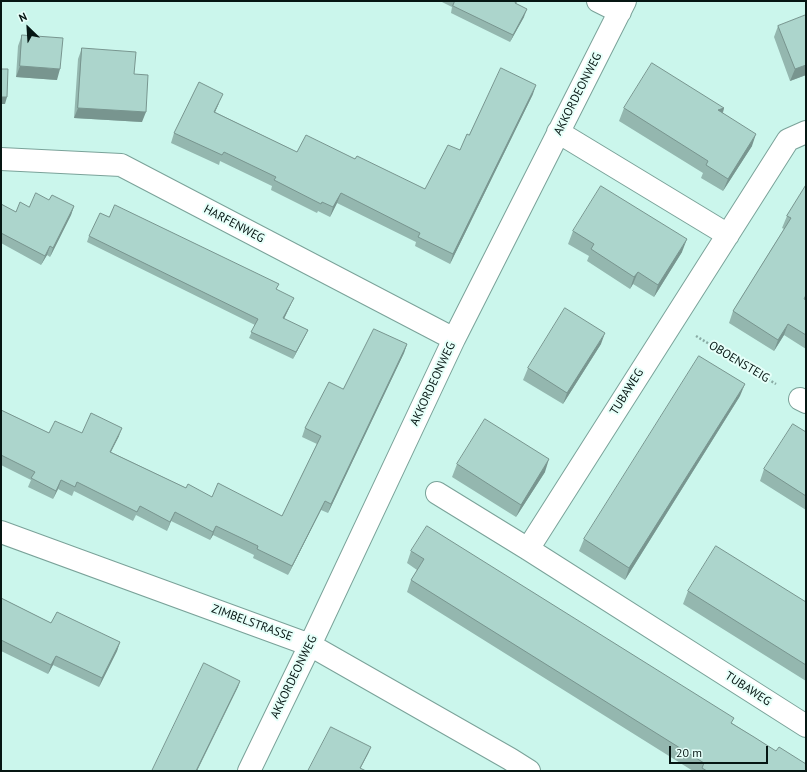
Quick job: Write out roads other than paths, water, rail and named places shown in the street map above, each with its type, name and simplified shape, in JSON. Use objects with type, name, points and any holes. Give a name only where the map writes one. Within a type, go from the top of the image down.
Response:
[{"type":"street","points":[[598,1],[623,6]]},
{"type":"street","name":"AKKORDEONWEG","points":[[249,771],[454,339],[623,6]]},
{"type":"street","points":[[558,132],[728,235]]},
{"type":"street","name":"TUBAWEG","points":[[528,549],[788,140],[806,132]]},
{"type":"street","name":"HARFENWEG","points":[[1,159],[121,165],[454,339]]},
{"type":"street","name":"TUBAWEG","points":[[437,494],[528,549],[806,726]]},
{"type":"street","name":"ZIMBELSTRASSE","points":[[1,532],[310,645],[529,771]]}]
